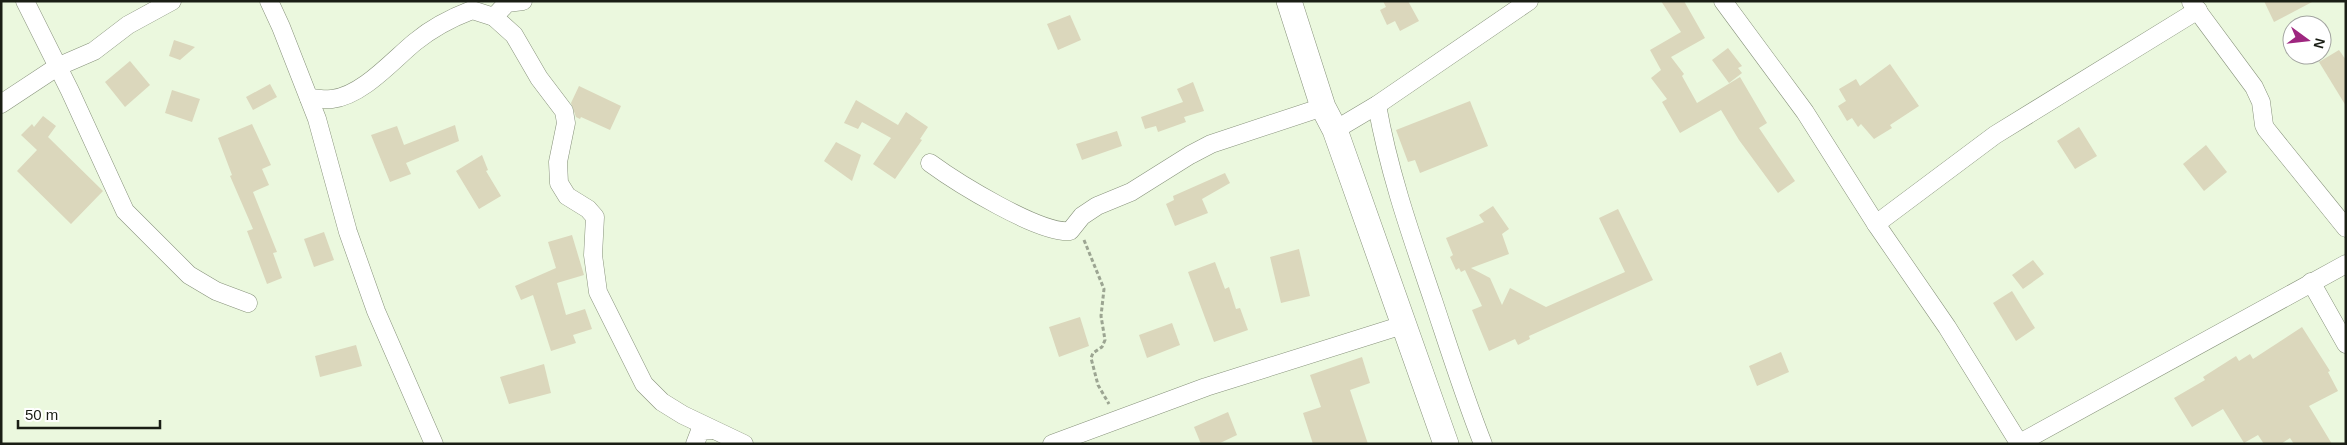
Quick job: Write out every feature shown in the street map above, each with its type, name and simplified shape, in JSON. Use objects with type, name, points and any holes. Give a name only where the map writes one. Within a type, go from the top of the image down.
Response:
[{"type":"street","points":[[25,1],[112,180],[125,212],[189,275],[216,291],[248,303]]},
{"type":"street","points":[[1,104],[57,67],[94,51],[128,25],[172,1]]},
{"type":"street","points":[[269,1],[309,98],[348,232],[376,312],[434,444]]},
{"type":"street","points":[[494,17],[507,3],[523,1]]},
{"type":"street","points":[[1289,1],[1323,107],[1336,130],[1446,444]]},
{"type":"street","points":[[1336,130],[1377,105],[1529,1]]},
{"type":"street","points":[[1723,1],[1805,112],[1876,224],[1947,327],[2019,444],[2346,264]]},
{"type":"street","points":[[1876,224],[1995,135],[2194,6],[2254,87],[2261,102],[2266,129],[2346,228]]},
{"type":"street","points":[[309,98],[334,99],[351,92],[378,76],[435,27],[453,18],[472,10],[494,17],[514,34],[539,78],[564,111],[566,123],[558,162],[559,183],[566,196],[588,209],[595,217],[592,255],[598,292],[644,384],[662,402],[690,420],[744,444]]},
{"type":"street","points":[[1377,105],[1393,178],[1408,230],[1483,444]]},
{"type":"street","points":[[930,164],[966,189],[1010,211],[1057,230],[1070,231],[1082,216],[1097,206],[1131,192],[1190,154],[1212,144],[1323,107]]},
{"type":"street","points":[[2311,282],[2346,344]]},
{"type":"street","points":[[1052,444],[1206,387],[1403,325]]},
{"type":"street","points":[[695,444],[700,431],[712,430]]},
{"type":"path","points":[[1074,228],[1084,240],[1104,289],[1101,316],[1105,340],[1102,347],[1094,353],[1092,363],[1098,385],[1108,400],[1116,421]]},
{"type":"building","points":[[1383,1],[1408,1],[1419,21],[1400,31],[1395,21],[1387,25],[1380,10],[1386,7]]},
{"type":"building","points":[[1661,1],[1684,1],[1705,38],[1671,57],[1684,74],[1682,76],[1697,103],[1740,77],[1767,123],[1759,128],[1795,181],[1778,193],[1739,140],[1721,110],[1680,133],[1662,102],[1667,99],[1651,78],[1661,70],[1650,50],[1681,32]]},
{"type":"building","points":[[2264,1],[2314,1],[2287,15],[2282,15],[2282,18],[2274,22]]},
{"type":"building","points":[[1070,15],[1081,40],[1058,50],[1047,24]]},
{"type":"building","points":[[174,40],[195,47],[180,60],[169,56]]},
{"type":"building","points":[[1728,48],[1742,66],[1738,68],[1742,73],[1729,83],[1712,60]]},
{"type":"building","points":[[2339,50],[2346,60],[2346,106],[2321,65],[2332,65],[2332,54]]},
{"type":"building","points":[[130,61],[150,85],[125,107],[105,82]]},
{"type":"building","points":[[1890,64],[1919,106],[1890,125],[1892,128],[1874,139],[1861,124],[1858,127],[1852,118],[1847,121],[1838,106],[1846,101],[1839,89],[1856,79],[1860,86]]},
{"type":"building","points":[[1193,82],[1204,111],[1184,117],[1186,122],[1158,132],[1156,126],[1145,129],[1141,117],[1183,102],[1177,89]]},
{"type":"building","points":[[270,84],[277,97],[253,110],[246,97]]},
{"type":"building","points":[[579,86],[621,106],[610,130],[581,117],[580,119],[576,117],[571,103]]},
{"type":"building","points":[[172,90],[200,99],[192,122],[165,113]]},
{"type":"building","points":[[856,100],[898,125],[906,112],[928,127],[920,139],[922,140],[895,179],[873,164],[891,138],[862,122],[858,129],[844,123]]},
{"type":"building","points":[[1470,101],[1488,146],[1420,173],[1415,160],[1408,162],[1396,130]]},
{"type":"building","points":[[43,116],[56,126],[48,137],[103,191],[71,224],[17,171],[37,150],[21,135],[32,124],[34,127]]},
{"type":"building","points":[[252,124],[271,165],[262,169],[269,185],[253,192],[277,252],[273,253],[282,278],[267,284],[247,231],[253,229],[230,176],[232,175],[218,138]]},
{"type":"building","points":[[455,125],[459,141],[406,163],[411,174],[390,182],[371,135],[397,126],[404,145]]},
{"type":"building","points":[[2079,127],[2097,156],[2075,169],[2057,141]]},
{"type":"building","points":[[1117,131],[1122,146],[1082,160],[1076,144]]},
{"type":"building","points":[[836,142],[861,155],[852,181],[824,161]]},
{"type":"building","points":[[2206,145],[2227,172],[2204,191],[2183,164]]},
{"type":"building","points":[[482,155],[488,170],[486,171],[501,196],[479,209],[456,171]]},
{"type":"building","points":[[1225,173],[1230,183],[1202,199],[1208,213],[1175,226],[1166,204],[1174,200],[1173,196]]},
{"type":"building","points":[[1493,206],[1509,229],[1502,234],[1509,254],[1471,268],[1490,278],[1502,305],[1510,288],[1546,307],[1625,272],[1599,218],[1618,209],[1653,280],[1529,336],[1530,339],[1518,345],[1515,339],[1489,351],[1472,310],[1482,306],[1465,270],[1461,272],[1459,268],[1456,270],[1450,257],[1453,255],[1446,238],[1484,222],[1479,215]]},
{"type":"building","points":[[324,232],[334,260],[314,267],[304,239]]},
{"type":"building","points":[[572,235],[584,275],[557,283],[566,315],[585,309],[592,329],[573,335],[576,343],[551,351],[533,295],[521,300],[515,286],[556,268],[548,242]]},
{"type":"building","points":[[1299,249],[1310,296],[1281,303],[1270,257]]},
{"type":"building","points":[[2033,260],[2044,274],[2023,289],[2012,275]]},
{"type":"building","points":[[1215,262],[1225,289],[1229,287],[1236,309],[1240,308],[1248,330],[1214,342],[1188,272]]},
{"type":"building","points":[[2012,291],[2035,328],[2016,341],[1993,303]]},
{"type":"building","points":[[1080,317],[1089,346],[1059,357],[1049,327]]},
{"type":"building","points":[[1172,323],[1180,345],[1147,358],[1139,335]]},
{"type":"building","points":[[2302,327],[2330,371],[2328,372],[2338,391],[2309,406],[2332,444],[2294,444],[2290,438],[2281,444],[2264,444],[2258,435],[2244,443],[2223,409],[2192,427],[2174,398],[2205,380],[2203,377],[2236,356],[2239,361],[2250,354],[2253,359]]},
{"type":"building","points":[[356,345],[362,366],[320,377],[315,356]]},
{"type":"building","points":[[1781,352],[1789,372],[1757,386],[1749,366]]},
{"type":"building","points":[[1362,357],[1370,383],[1350,390],[1368,444],[1313,444],[1303,413],[1321,407],[1310,375]]},
{"type":"building","points":[[544,364],[551,393],[509,404],[500,377]]},
{"type":"building","points":[[1228,412],[1237,435],[1218,444],[1201,444],[1194,427]]}]
